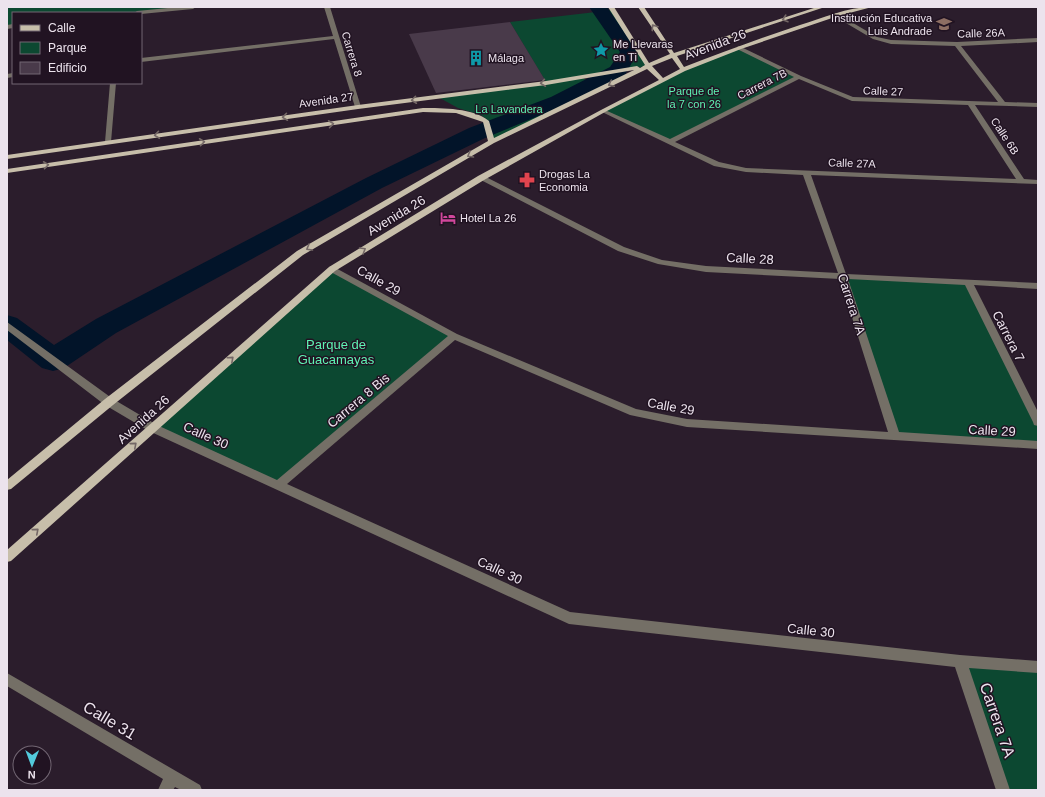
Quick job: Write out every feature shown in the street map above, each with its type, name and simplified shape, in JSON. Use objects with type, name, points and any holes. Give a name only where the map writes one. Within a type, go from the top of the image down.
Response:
[{"type":"main road","points":[[611,7],[648,66],[663,81]]},
{"type":"main road","points":[[641,7],[683,70]]},
{"type":"main road","name":"Avenida 26","points":[[7,486],[109,402],[300,253],[492,142],[648,66],[673,55],[822,7]]},
{"type":"main road","name":"Avenida 26","points":[[7,557],[332,269],[481,178],[603,111],[683,70],[739,48],[836,15],[869,7]]},
{"type":"main road","name":"Avenida 27","points":[[7,157],[358,107],[539,84],[648,66]]},
{"type":"main road","name":"Avenida 27","points":[[7,171],[423,110],[447,109],[474,115],[488,125],[492,142]]},
{"type":"street","points":[[142,12],[193,7]]},
{"type":"street","name":"Carrera 8","points":[[327,7],[358,107]]},
{"type":"street","name":"Calle 26A","points":[[836,15],[875,38],[882,40],[957,44],[1038,40]]},
{"type":"street","points":[[142,60],[336,37]]},
{"type":"street","name":"Calle 6B","points":[[957,44],[1003,104]]},
{"type":"street","name":"Calle 27","points":[[739,48],[839,95],[862,101],[1038,105]]},
{"type":"street","name":"Carrera 7B","points":[[670,142],[799,77]]},
{"type":"street","points":[[108,142],[113,84]]},
{"type":"street","name":"Calle 6B","points":[[970,103],[1021,181]]},
{"type":"street","name":"Calle 27A","points":[[603,111],[717,164],[746,170],[1038,182]]},
{"type":"street","name":"Carrera 7A","points":[[806,172],[843,276],[895,437]]},
{"type":"street","name":"Calle 28","points":[[481,178],[621,249],[660,262],[706,269],[1038,286]]},
{"type":"street","name":"Calle 29","points":[[332,269],[454,336],[634,412],[688,423],[1038,445]]},
{"type":"street","name":"Carrera 7","points":[[968,282],[1038,422]]},
{"type":"street","name":"Calle 30","points":[[7,325],[109,402],[153,428],[569,618],[960,661],[1038,667]]},
{"type":"street","name":"Carrera 8 Bis","points":[[279,485],[454,336]]},
{"type":"street","name":"Carrera 7A","points":[[960,661],[1003,790]]},
{"type":"street","name":"Calle 31","points":[[7,679],[195,790]]},
{"type":"street","points":[[165,790],[173,777]]},
{"type":"green space","points":[[7,7],[193,7],[142,12],[12,12],[12,26],[7,27]]},
{"type":"green space","name":"La Lavandera","points":[[613,10],[648,66],[582,77],[600,90],[492,142],[490,122],[481,115],[458,108],[438,97],[546,82],[510,22]]},
{"type":"green space","name":"Parque de la 7 con 26","points":[[739,48],[799,77],[670,142],[603,111],[683,70]]},
{"type":"green space","name":"Parque de Guacamayas","points":[[332,269],[454,336],[279,485],[153,428]]},
{"type":"green space","points":[[843,276],[968,283],[1038,422],[1038,445],[895,437]]},
{"type":"green space","points":[[960,661],[1038,667],[1038,790],[1003,790]]},
{"type":"building","name":"Málaga","points":[[510,22],[545,80],[436,93],[409,34]]},
{"type":"waterway","points":[[7,325],[53,360],[106,326],[374,183],[477,133],[558,101],[618,71],[629,52],[598,7]]},
{"type":"place","name":"Institución Educativa Luis Andrade","points":[[944,24]]},
{"type":"place","name":"Me Llevaras en Ti","points":[[601,50]]},
{"type":"place","name":"Málaga","points":[[476,58]]},
{"type":"place","name":"Drogas La Economia","points":[[527,180]]},
{"type":"place","name":"Hotel La 26","points":[[448,218]]}]
